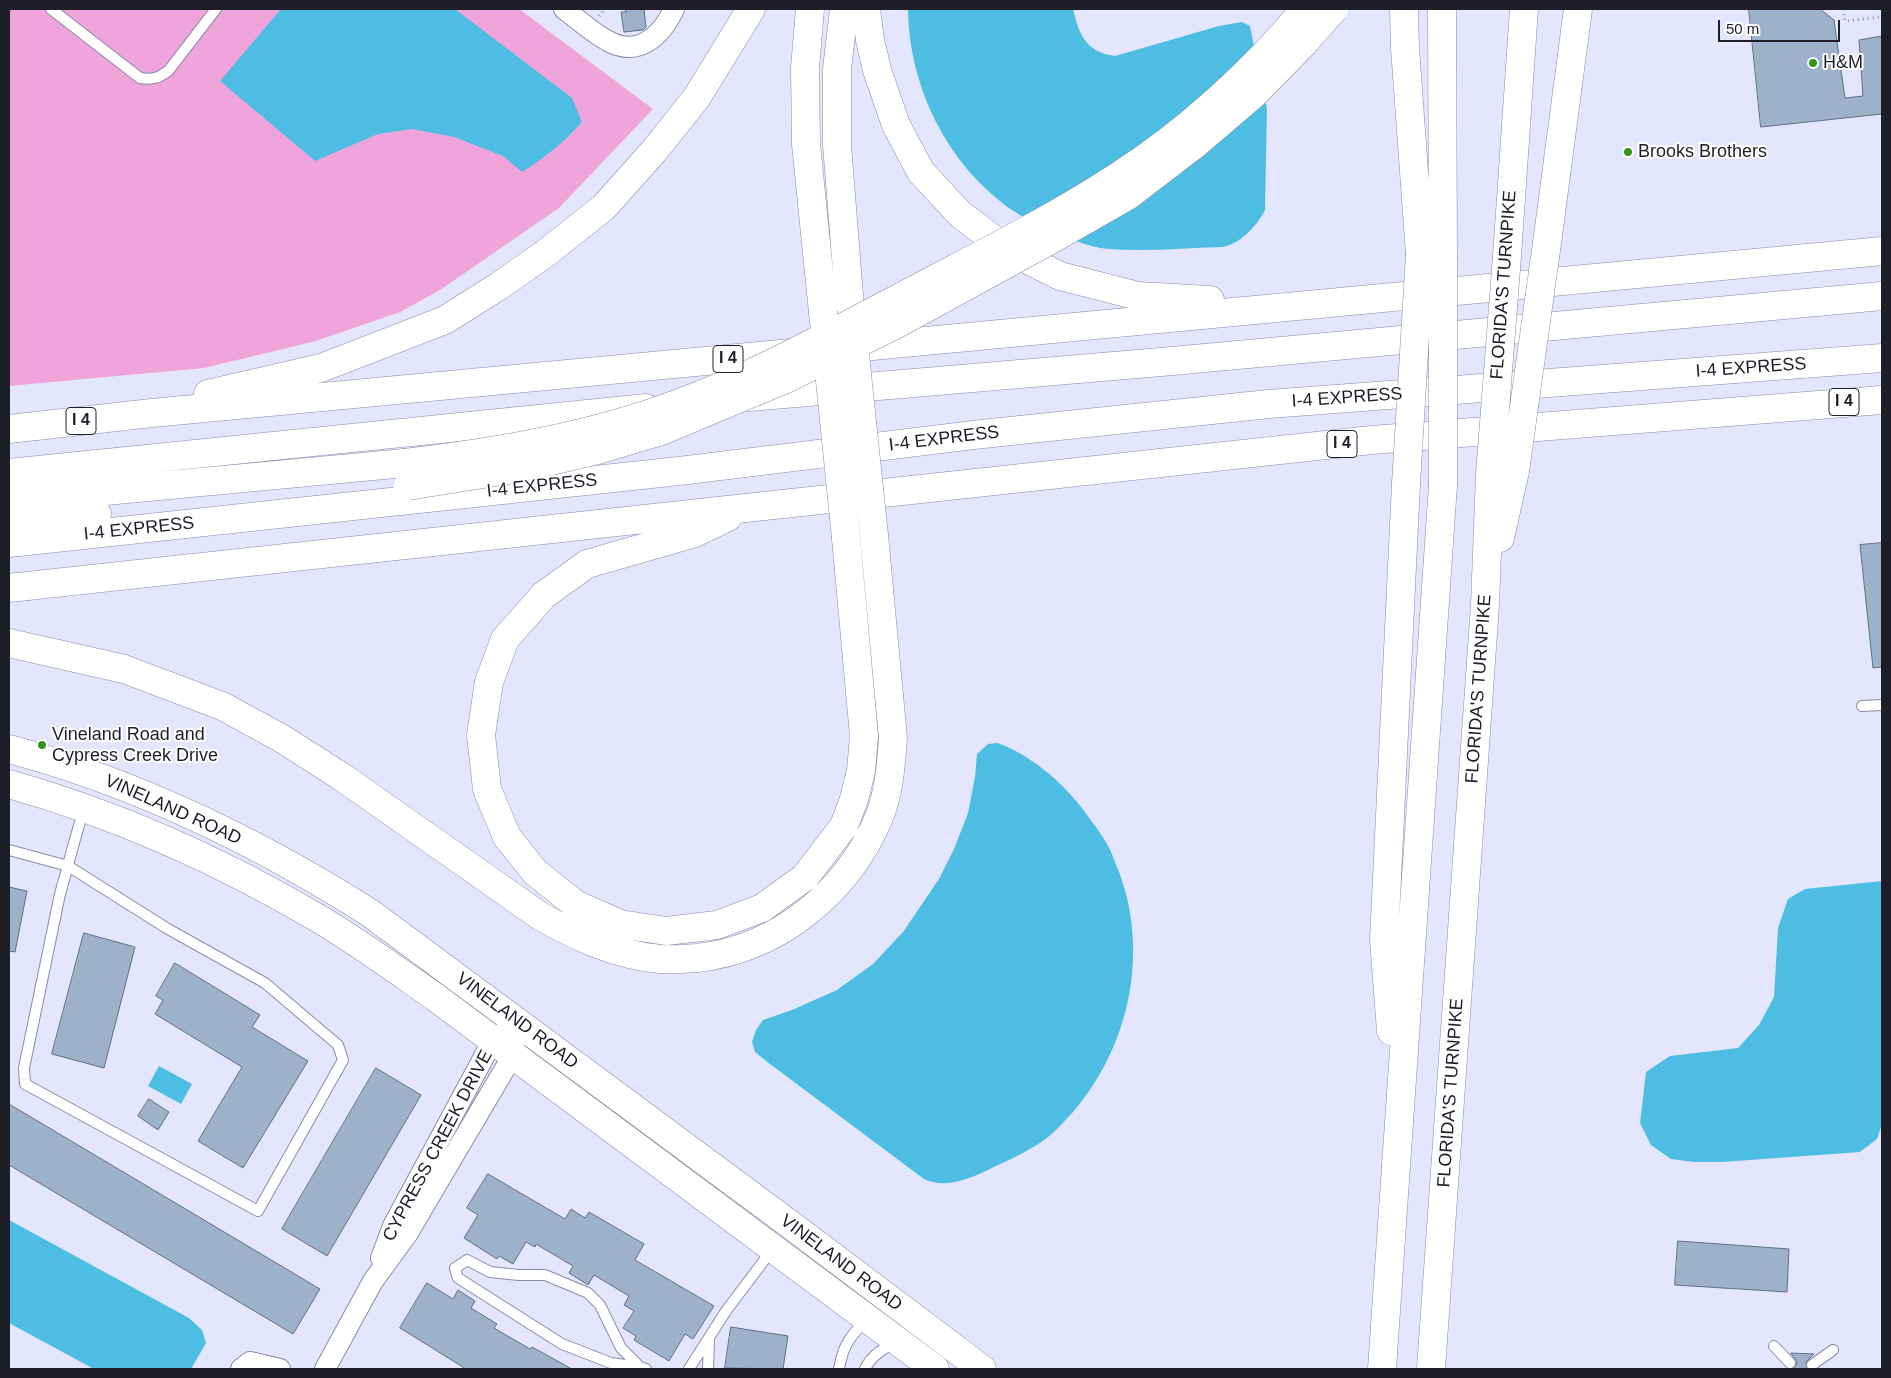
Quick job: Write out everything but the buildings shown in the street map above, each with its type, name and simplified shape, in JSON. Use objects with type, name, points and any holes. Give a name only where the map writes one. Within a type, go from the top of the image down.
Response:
[{"type":"main road","points":[[152,413],[204,395],[321,368],[445,320],[500,286],[546,253],[604,207],[654,151],[697,97],[752,9]]},
{"type":"main road","points":[[748,508],[696,533],[587,564],[544,595],[505,639],[489,682],[482,735],[487,789],[507,836],[536,872],[575,904],[620,924],[666,931],[717,925],[762,908],[805,877],[844,826],[854,799],[861,771],[864,736],[806,144],[805,68],[810,9]]},
{"type":"main road","points":[[9,643],[124,670],[222,706],[282,738],[312,757],[532,911],[571,934],[615,951],[660,959],[713,956],[763,940],[806,914],[831,892],[865,846],[878,818],[887,791],[893,738],[850,308],[836,145],[837,69],[844,9]]},
{"type":"main road","points":[[866,9],[870,40],[877,70],[896,125],[921,172],[960,214],[1006,249],[1060,276],[1138,296],[1304,305]]},
{"type":"main road","points":[[9,522],[407,475],[585,432],[648,413],[711,389],[769,364],[888,304],[1046,220],[1118,176],[1180,130],[1242,78],[1305,9]]},
{"type":"main road","points":[[9,500],[527,467],[594,451],[661,431],[788,378],[896,324],[1129,195],[1193,146],[1255,92],[1304,43],[1334,9]]},
{"type":"main road","points":[[1382,1369],[1443,485],[1432,255],[1405,58],[1404,9]]},
{"type":"main road","points":[[1398,1130],[1384,940],[1406,484],[1432,255],[1442,9]]},
{"type":"main road","name":"FLORIDA'S TURNPIKE","points":[[1431,1369],[1485,605],[1503,473],[1507,256],[1524,9]]},
{"type":"main road","points":[[1503,473],[1547,243],[1578,9]]},
{"type":"main road","name":"I 4","points":[[9,429],[152,413],[1882,251]]},
{"type":"main road","points":[[9,473],[746,398],[1191,360],[1882,296]]},
{"type":"main road","points":[[1772,306],[1810,316],[1882,310]]},
{"type":"main road","name":"I-4 EXPRESS","points":[[9,543],[679,471],[982,434],[1269,404],[1882,358]]},
{"type":"main road","name":"I 4","points":[[9,588],[1372,440],[1882,400]]},
{"type":"main road","name":"VINELAND ROAD","points":[[9,749],[95,776],[162,802],[323,883],[370,913],[517,1021],[982,1369]]},
{"type":"main road","points":[[85,808],[95,776]]},
{"type":"main road","name":"VINELAND ROAD","points":[[9,784],[85,808],[150,833],[270,891],[323,921],[380,958],[503,1048],[935,1369]]},
{"type":"main road","points":[[772,1249],[791,1225]]},
{"type":"main road","points":[[868,1319],[885,1297]]},
{"type":"street","points":[[564,9],[608,42],[628,47],[644,44],[656,36],[667,24],[674,9]]},
{"type":"street","name":"CYPRESS CREEK DRIVE","points":[[325,1369],[373,1281],[393,1226],[503,1048],[517,1021]]},
{"type":"street","points":[[241,1369],[250,1362],[280,1369]]},
{"type":"lane","points":[[51,9],[140,78],[150,80],[160,77],[169,70],[216,9]]},
{"type":"lane","points":[[1862,706],[1882,704]]},
{"type":"lane","points":[[9,850],[68,866],[168,929],[265,983],[338,1045],[343,1060],[258,1211],[25,1084],[24,1068],[60,894],[68,866],[85,808]]},
{"type":"lane","points":[[689,1369],[726,1311],[772,1249]]},
{"type":"lane","points":[[467,1260],[490,1272],[545,1275],[588,1293],[600,1305],[621,1348],[643,1368],[611,1362],[562,1344],[458,1278],[456,1268],[467,1260]]},
{"type":"lane","points":[[839,1369],[845,1346],[852,1335],[868,1319]]},
{"type":"lane","points":[[708,1369],[709,1338]]},
{"type":"lane","points":[[865,1369],[878,1352],[898,1342]]},
{"type":"lane","points":[[1774,1346],[1790,1363]]},
{"type":"lane","points":[[1812,1365],[1833,1350]]},
{"type":"path","points":[[1843,9],[1845,21],[1882,17]]},
{"type":"shaded area","points":[[9,9],[519,9],[653,109],[559,208],[440,290],[400,312],[316,341],[204,368],[9,386]]},
{"type":"water","points":[[281,9],[455,9],[572,98],[582,122],[554,149],[522,172],[503,156],[454,137],[412,129],[378,134],[315,161],[220,81]]},
{"type":"water","points":[[908,9],[1073,9],[1078,27],[1085,41],[1097,51],[1115,56],[1219,26],[1242,22],[1250,26],[1267,109],[1265,210],[1242,238],[1230,245],[1223,247],[1151,250],[1109,249],[1084,244],[1018,214],[991,194],[970,172],[952,149],[937,123],[925,96],[916,68],[910,39]]},
{"type":"water","points":[[998,743],[1025,756],[1050,774],[1081,807],[1107,844],[1119,872],[1129,906],[1133,941],[1132,977],[1126,1011],[1114,1045],[1098,1077],[1078,1106],[1054,1132],[1026,1151],[979,1174],[952,1183],[933,1182],[924,1179],[766,1061],[755,1052],[752,1042],[756,1030],[763,1020],[792,1010],[837,990],[873,964],[903,932],[939,879],[954,849],[968,813],[977,754],[988,744]]},
{"type":"water","points":[[1882,881],[1882,1124],[1877,1139],[1860,1152],[1722,1162],[1694,1162],[1671,1159],[1651,1145],[1640,1123],[1646,1072],[1670,1056],[1738,1048],[1759,1025],[1774,997],[1778,928],[1788,899],[1805,889]]},
{"type":"water","points":[[159,1066],[192,1084],[181,1104],[148,1086]]},
{"type":"water","points":[[9,1220],[189,1318],[202,1330],[206,1343],[191,1369],[94,1369],[9,1323]]},
{"type":"place","name":"H&M","points":[[1813,63]]},
{"type":"place","name":"Brooks Brothers","points":[[1628,152]]},
{"type":"place","name":"Vineland Road and Cypress Creek Drive","points":[[42,745]]}]
